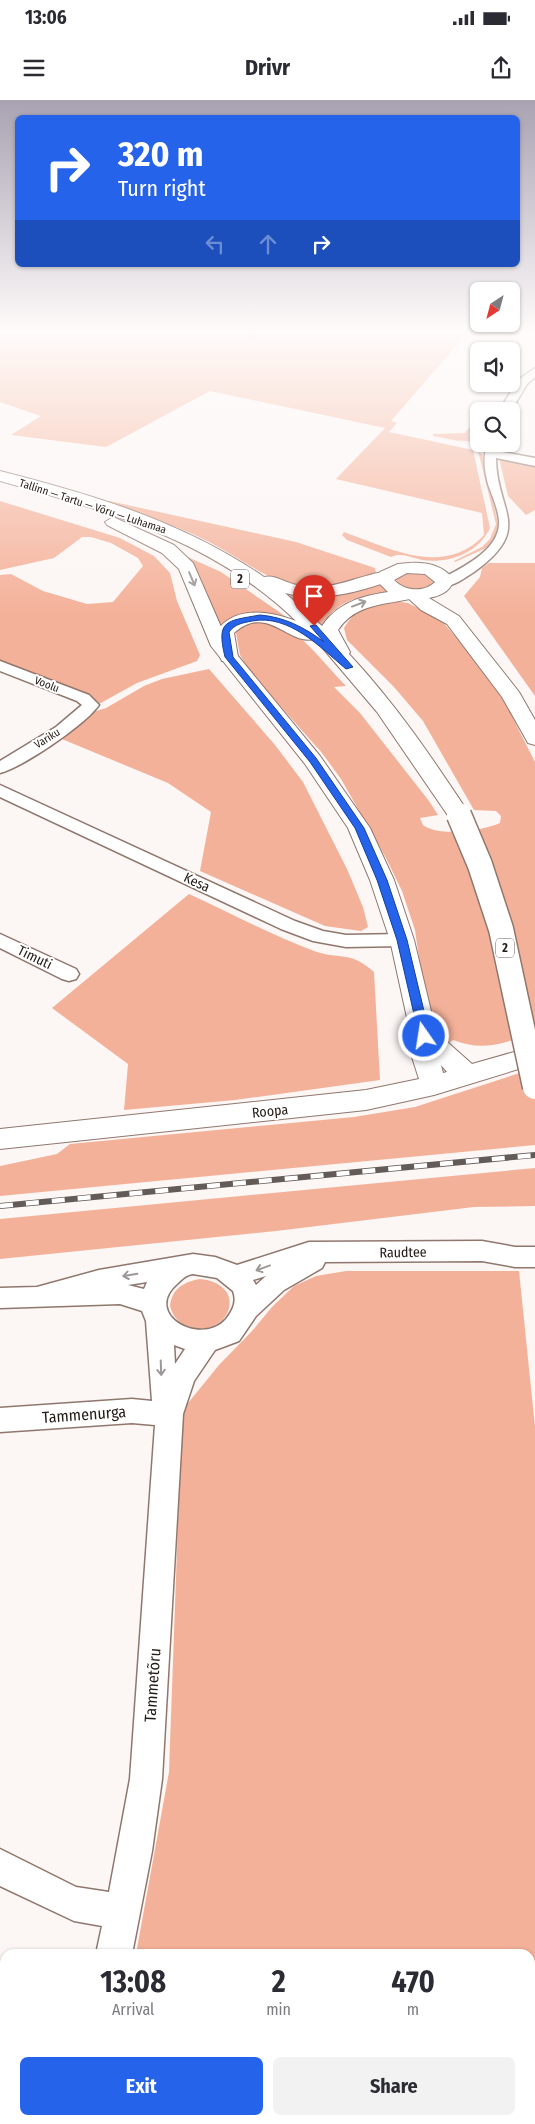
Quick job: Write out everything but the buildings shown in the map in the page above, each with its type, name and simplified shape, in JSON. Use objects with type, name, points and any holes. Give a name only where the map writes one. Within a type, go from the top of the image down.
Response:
[{"type":"main road","name":"Tallinn — Tartu — Võru — Luhamaa","points":[[0,476],[132,517],[196,543],[227,559],[301,614],[327,639],[420,754],[459,815],[480,865],[501,928],[535,1087]]},
{"type":"main road","name":"Tallinn — Tartu — Võru — Luhamaa","points":[[0,486],[160,538],[202,557],[292,614],[349,667]]},
{"type":"main road","points":[[112,522],[168,549],[187,567],[212,630],[229,657],[313,760],[359,828],[382,880],[402,940],[424,1036],[424,1054],[434,1086]]},
{"type":"main road","points":[[227,559],[279,586],[315,593],[358,587],[404,568],[426,569],[440,575],[445,606],[455,617],[453,620]]},
{"type":"main road","points":[[386,576],[387,585],[411,594],[427,606],[453,620],[483,656],[512,696],[535,738]]},
{"type":"main road","points":[[349,667],[329,630],[336,617],[345,610],[364,602],[441,587]]},
{"type":"main road","points":[[229,657],[224,637],[230,625],[247,619],[270,618],[290,623],[310,635],[349,667]]},
{"type":"main road","points":[[424,1036],[443,1051],[467,1076]]},
{"type":"main road","name":"Roopa","points":[[1,1138],[366,1100],[434,1086],[535,1055]]},
{"type":"street","points":[[441,587],[487,556],[505,534],[506,523],[492,475],[491,452]]},
{"type":"street","points":[[504,452],[535,462]]},
{"type":"street","points":[[426,569],[455,565],[491,551]]},
{"type":"street","name":"Voolu","points":[[0,666],[84,698],[91,705]]},
{"type":"street","name":"Variku","points":[[0,768],[86,713],[91,705]]},
{"type":"street","name":"Kesa","points":[[0,790],[288,925],[320,937],[346,941],[402,940]]},
{"type":"street","name":"Timuti","points":[[0,940],[69,974]]},
{"type":"street","name":"Raudtee","points":[[482,1251],[504,1245],[535,1244]]},
{"type":"street","name":"Raudtee","points":[[235,1276],[309,1252],[482,1251],[515,1257],[535,1257]]},
{"type":"street","points":[[0,1298],[120,1294],[138,1297],[155,1313],[167,1331],[179,1338],[193,1341],[208,1340],[233,1330],[246,1310],[275,1283],[324,1253]]},
{"type":"street","points":[[39,1296],[99,1280],[193,1264],[208,1264],[223,1268],[235,1276],[244,1286],[247,1297],[246,1310]]},
{"type":"street","points":[[155,1313],[154,1293],[159,1283],[178,1268]]},
{"type":"street","name":"Tammetõru","points":[[155,1313],[161,1336],[162,1385],[168,1414]]},
{"type":"street","name":"Tammetõru","points":[[115,1949],[135,1851],[146,1772],[168,1414],[175,1390],[186,1367],[208,1340]]},
{"type":"street","name":"Tammenurga","points":[[0,1420],[132,1411],[168,1414]]},
{"type":"street","points":[[0,1866],[16,1876],[74,1904],[122,1912]]},
{"type":"shaded area","points":[[26,425],[146,425],[106,447],[11,435]]},
{"type":"shaded area","points":[[373,425],[395,425],[389,432],[470,449],[470,452],[473,452],[490,528],[485,537],[471,550],[452,558],[432,561],[403,555],[391,557],[347,540],[342,535],[344,532],[416,556],[452,555],[468,548],[484,535],[482,513],[336,479],[385,428]]},
{"type":"shaded area","points":[[470,427],[470,442],[456,440],[470,443],[433,436],[433,434],[465,433]]},
{"type":"shaded area","points":[[478,452],[483,455],[499,528],[494,541],[484,549],[454,561],[482,547],[490,539],[496,524]]},
{"type":"shaded area","points":[[499,458],[535,465],[535,510],[526,515],[508,496]]},
{"type":"shaded area","points":[[0,501],[120,538],[154,556],[170,573],[177,601],[200,655],[197,661],[137,683],[99,704],[92,697],[0,661],[0,575],[11,574],[43,591],[87,604],[113,602],[143,566],[138,558],[111,543],[91,537],[82,537],[54,558],[0,570]]},
{"type":"shaded area","points":[[109,501],[296,542],[375,568],[376,573],[369,578],[335,586],[310,587],[291,585],[261,572],[222,549],[187,532],[105,503]]},
{"type":"shaded area","points":[[183,555],[221,572],[285,616],[265,613],[231,619],[217,627],[200,580]]},
{"type":"shaded area","points":[[489,563],[535,563],[535,696],[464,596],[480,577],[482,568]]},
{"type":"shaded area","points":[[408,572],[427,573],[436,581],[435,584],[431,587],[416,590],[398,584],[396,578]]},
{"type":"shaded area","points":[[380,584],[388,592],[351,600],[335,610],[323,626],[283,592],[332,594],[355,591]]},
{"type":"shaded area","points":[[394,601],[408,603],[441,620],[475,659],[504,701],[535,762],[535,1032],[504,1043],[484,1046],[464,1044],[453,1040],[446,1045],[432,1017],[421,972],[415,930],[402,891],[386,858],[341,779],[322,753],[251,673],[240,655],[236,633],[241,627],[248,624],[266,623],[292,632],[310,647],[346,686],[334,687],[360,713],[429,801],[438,815],[420,818],[423,825],[430,829],[449,832],[472,830],[500,823],[501,816],[496,811],[474,810],[423,721],[394,687],[347,640],[344,628],[354,615],[365,608]]},
{"type":"shaded area","points":[[209,669],[275,745],[303,782],[347,869],[363,907],[368,927],[361,931],[325,926],[200,871],[211,812],[168,783],[57,737],[93,712],[106,708],[144,686],[162,679]]},
{"type":"shaded area","points":[[189,894],[298,945],[323,954],[351,958],[366,965],[374,972],[380,1080],[235,1100],[124,1110],[128,1064],[52,1008]]},
{"type":"shaded area","points":[[535,1068],[535,1145],[0,1196],[0,1166],[57,1154],[70,1144],[354,1117],[415,1107]]},
{"type":"shaded area","points":[[535,1168],[535,1206],[474,1207],[276,1231],[0,1259],[0,1219]]},
{"type":"shaded area","points":[[346,1271],[519,1271],[535,1427],[535,1949],[137,1949],[169,1772],[180,1467],[184,1408],[219,1365],[272,1307],[294,1286],[316,1276]]},
{"type":"shaded area","points":[[200,1279],[216,1283],[225,1290],[229,1299],[229,1309],[224,1318],[216,1325],[205,1328],[191,1327],[180,1322],[173,1314],[170,1306],[173,1295],[179,1287]]},
{"type":"railway","points":[[0,1206],[535,1155]]},
{"type":"route","points":[[314,626],[349,667],[310,635],[279,619],[260,617],[239,621],[230,625],[224,637],[229,657],[236,667],[313,760],[359,828],[382,880],[402,940],[424,1036]]}]
